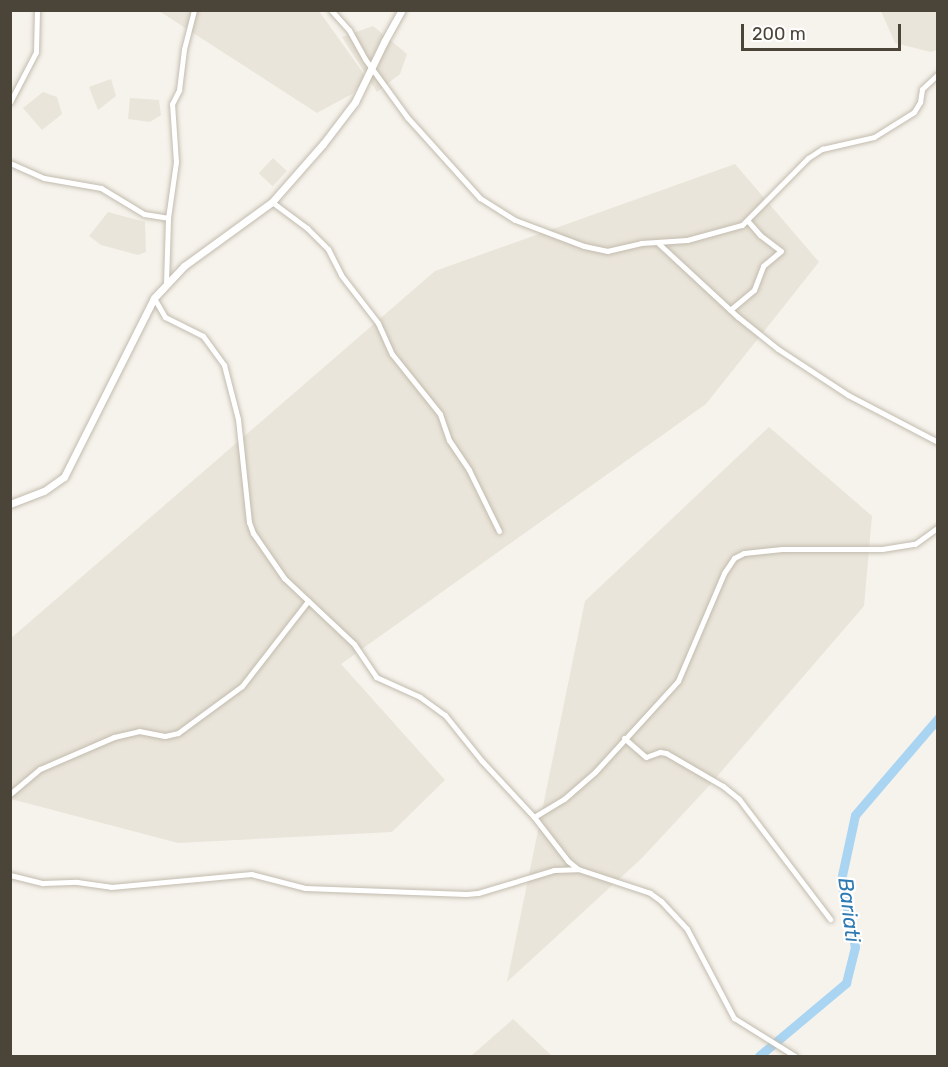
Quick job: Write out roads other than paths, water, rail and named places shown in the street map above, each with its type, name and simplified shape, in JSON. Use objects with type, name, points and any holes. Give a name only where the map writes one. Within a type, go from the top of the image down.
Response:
[{"type":"street","points":[[166,283],[168,218],[176,162],[172,104],[179,90],[184,49],[194,10]]},
{"type":"street","points":[[331,10],[353,36],[371,68],[418,130],[474,192],[492,207],[515,220],[593,248],[614,251],[640,243],[658,243],[735,229],[748,221],[779,186],[822,149],[874,137],[914,112],[920,102],[922,89],[938,74]]},
{"type":"street","points":[[10,504],[44,491],[63,477],[154,298],[166,283],[208,247],[272,201],[344,120],[356,102],[402,10]]},
{"type":"street","points":[[10,102],[36,52],[38,11]]},
{"type":"street","points":[[10,163],[44,178],[101,188],[144,214],[168,218]]},
{"type":"street","points":[[272,201],[308,228],[328,249],[341,275],[378,323],[392,354],[440,414],[449,440],[469,470],[499,531]]},
{"type":"street","points":[[730,310],[754,290],[763,266],[781,251],[760,235],[748,221]]},
{"type":"street","points":[[658,243],[753,330],[834,388],[938,442]]},
{"type":"street","points":[[154,298],[165,317],[203,336],[224,365],[238,419],[249,522],[274,565],[354,644],[376,677],[420,697],[445,715],[481,760],[578,869]]},
{"type":"street","points":[[534,817],[578,787],[678,681],[724,573],[734,558],[744,553],[782,549],[890,548],[915,544],[938,527]]},
{"type":"street","points":[[10,794],[40,768],[114,737],[139,731],[173,735],[183,730],[242,686],[308,601]]},
{"type":"street","points":[[624,738],[646,757],[666,753],[723,786],[739,799],[830,919]]},
{"type":"street","points":[[10,875],[43,883],[77,882],[117,887],[238,874],[326,890],[466,894],[478,893],[554,870],[578,869],[650,893],[661,901],[687,929],[734,1018],[795,1056]]},
{"type":"waterway","name":"Bariati","points":[[759,1056],[846,983],[855,947],[841,880],[855,815],[938,718]]}]
